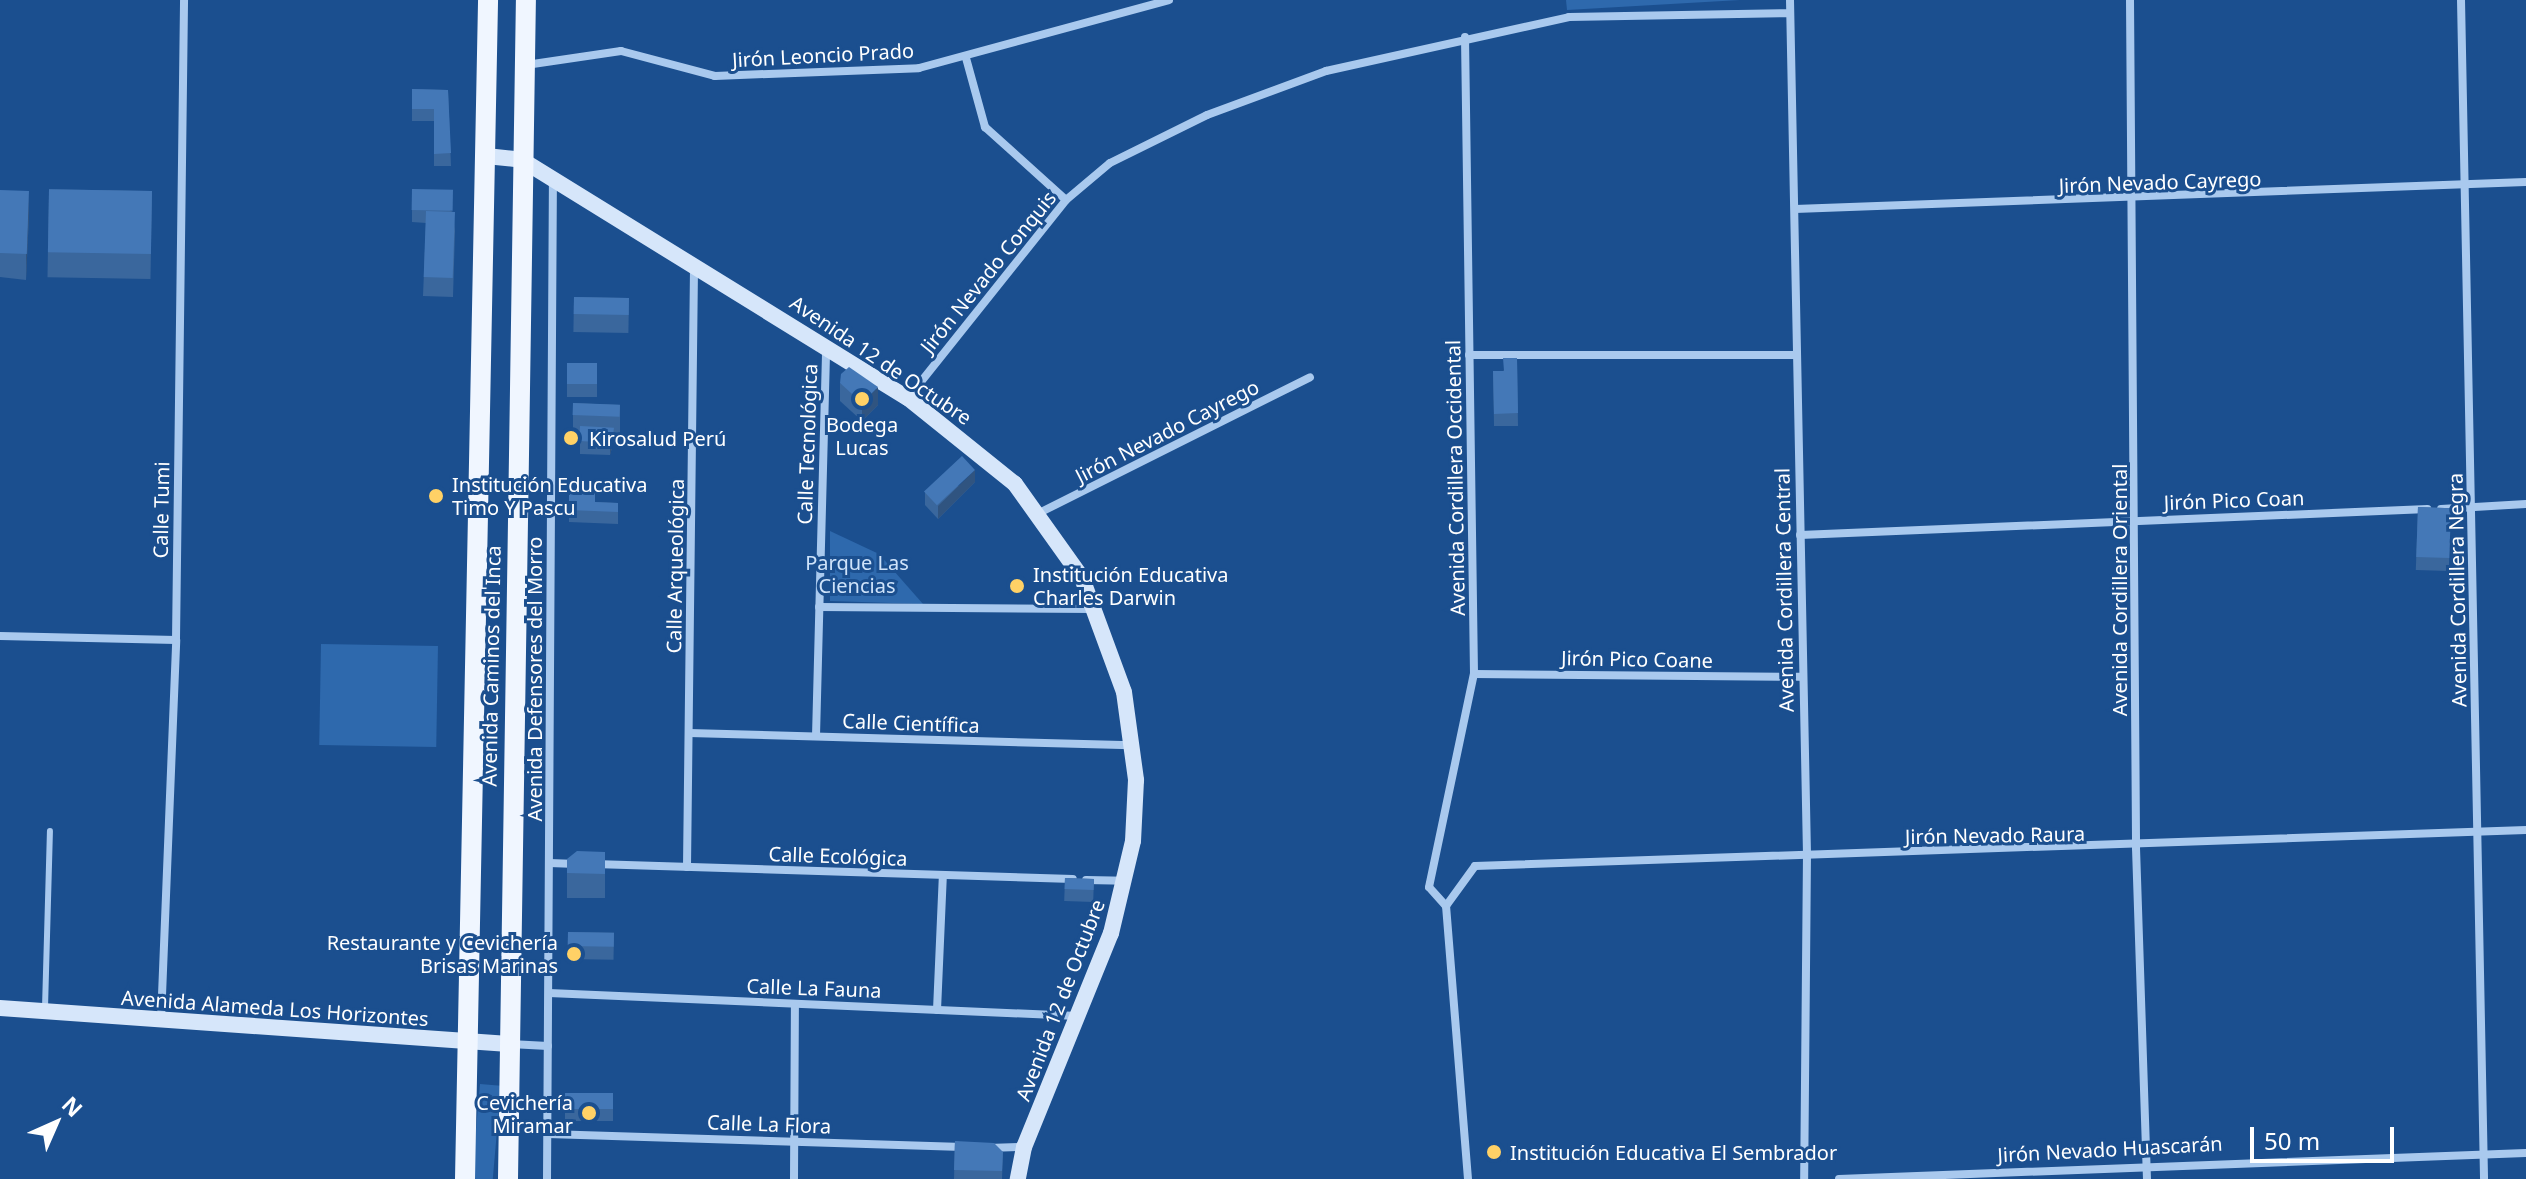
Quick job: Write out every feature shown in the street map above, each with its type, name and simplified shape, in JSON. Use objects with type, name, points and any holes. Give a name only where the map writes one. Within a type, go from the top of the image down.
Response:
[{"type":"main road","name":"Avenida Caminos del Inca","points":[[465,1179],[488,0]]},
{"type":"main road","name":"Avenida Caminos del Inca","points":[[508,1179],[526,0]]},
{"type":"street","name":"Calle Tumi","points":[[161,1020],[176,640],[184,0]]},
{"type":"street","name":"Jirón Leoncio Prado","points":[[525,65],[621,51],[715,76],[919,68],[966,58],[1169,0]]},
{"type":"street","name":"Avenida Cordillera Central","points":[[1790,0],[1800,677],[1807,853],[1804,1179]]},
{"type":"street","name":"Avenida Cordillera Oriental","points":[[2130,0],[2136,848],[2147,1179]]},
{"type":"street","name":"Avenida Cordillera Negra","points":[[2461,0],[2484,1179]]},
{"type":"street","name":"Jirón Nevado Conquis","points":[[908,398],[1066,200],[1110,163],[1207,115],[1326,71],[1465,37],[1569,17],[1790,13]]},
{"type":"street","name":"Avenida Cordillera Occidental","points":[[1465,37],[1474,674],[1429,887],[1446,906],[1468,1179]]},
{"type":"street","points":[[966,58],[985,127],[1066,200]]},
{"type":"street","name":"Avenida 12 de Octubre","points":[[486,156],[522,160],[908,398],[981,453],[1039,513],[1098,609],[1132,745],[1135,806],[1125,881],[1079,1016],[1024,1147],[1018,1179]]},
{"type":"street","name":"Avenida Defensores del Morro","points":[[547,1179],[553,179]]},
{"type":"street","name":"Jirón Nevado Cayrego","points":[[1795,209],[2131,200],[2526,182]]},
{"type":"street","name":"Calle Arqueológica","points":[[687,867],[694,264]]},
{"type":"street","name":"Calle Tecnológica","points":[[816,736],[826,346]]},
{"type":"street","points":[[1469,355],[1796,355]]},
{"type":"street","name":"Jirón Nevado Cayrego","points":[[1039,513],[1310,377]]},
{"type":"street","name":"Jirón Pico Coan","points":[[1800,535],[2526,504]]},
{"type":"street","points":[[819,607],[1098,609]]},
{"type":"street","points":[[0,636],[176,640]]},
{"type":"street","name":"Jirón Pico Coane","points":[[1474,674],[1800,677]]},
{"type":"street","name":"Calle Científica","points":[[689,733],[1132,745]]},
{"type":"street","name":"Jirón Nevado Raura","points":[[1446,906],[1467,872],[1487,865],[1807,853],[2136,848],[2526,830]]},
{"type":"street","name":"Calle Ecológica","points":[[549,863],[1125,881]]},
{"type":"street","points":[[937,1010],[943,875]]},
{"type":"street","name":"Calle La Fauna","points":[[549,993],[1079,1016]]},
{"type":"street","points":[[794,1179],[795,1004]]},
{"type":"street","name":"Avenida Alameda Los Horizontes","points":[[0,1008],[548,1046]]},
{"type":"street","name":"Calle La Flora","points":[[548,1134],[1024,1147]]},
{"type":"street","name":"Jirón Nevado Huascarán","points":[[1839,1179],[2147,1162],[2526,1153]]},
{"type":"lane","points":[[45,1011],[50,831]]},
{"type":"green space","points":[[1566,0],[1740,0],[1567,10]]},
{"type":"green space","name":"Parque Las Ciencias","points":[[830,531],[879,554],[923,604],[830,601]]},
{"type":"green space","points":[[321,644],[438,646],[436,747],[319,745]]},
{"type":"green space","points":[[480,1084],[501,1086],[493,1179],[472,1179]]},
{"type":"building","points":[[412,89],[448,90],[451,153],[434,154],[434,109],[412,109]]},
{"type":"building","points":[[49,189],[152,191],[151,254],[48,252]]},
{"type":"building","points":[[412,189],[453,190],[453,211],[412,210]]},
{"type":"building","points":[[0,190],[29,191],[27,254],[0,253]]},
{"type":"building","points":[[426,211],[455,212],[453,278],[424,277]]},
{"type":"building","points":[[574,297],[629,298],[629,315],[574,314]]},
{"type":"building","points":[[1503,358],[1517,358],[1518,413],[1494,414],[1493,371],[1504,371]]},
{"type":"building","points":[[567,363],[597,363],[597,384],[567,384]]},
{"type":"building","points":[[849,367],[878,387],[862,403],[840,383],[841,374]]},
{"type":"building","points":[[573,403],[620,405],[620,417],[573,415]]},
{"type":"building","points":[[580,426],[614,428],[613,443],[579,441]]},
{"type":"building","points":[[962,456],[975,470],[937,505],[924,491]]},
{"type":"building","points":[[569,491],[595,493],[595,502],[618,503],[618,512],[569,510]]},
{"type":"building","points":[[2418,507],[2451,508],[2449,558],[2416,557]]},
{"type":"building","points":[[577,851],[605,852],[605,874],[567,873],[567,859]]},
{"type":"building","points":[[1065,878],[1094,879],[1094,890],[1065,889]]},
{"type":"building","points":[[568,932],[614,933],[614,947],[568,946]]},
{"type":"building","points":[[565,1093],[613,1093],[613,1109],[565,1109]]},
{"type":"building","points":[[955,1141],[994,1143],[1003,1152],[1002,1171],[954,1170]]},
{"type":"place","name":"Bodega Lucas","points":[[862,399]]},
{"type":"place","name":"Kirosalud Perú","points":[[571,438]]},
{"type":"place","name":"Institución Educativa Timo Y Pascu","points":[[436,496]]},
{"type":"place","name":"Institución Educativa Charles Darwin","points":[[1017,586]]},
{"type":"place","name":"Restaurante y Cevichería Brisas Marinas","points":[[574,954]]},
{"type":"place","name":"Cevichería Miramar","points":[[589,1113]]},
{"type":"place","name":"Institución Educativa El Sembrador","points":[[1494,1152]]}]
